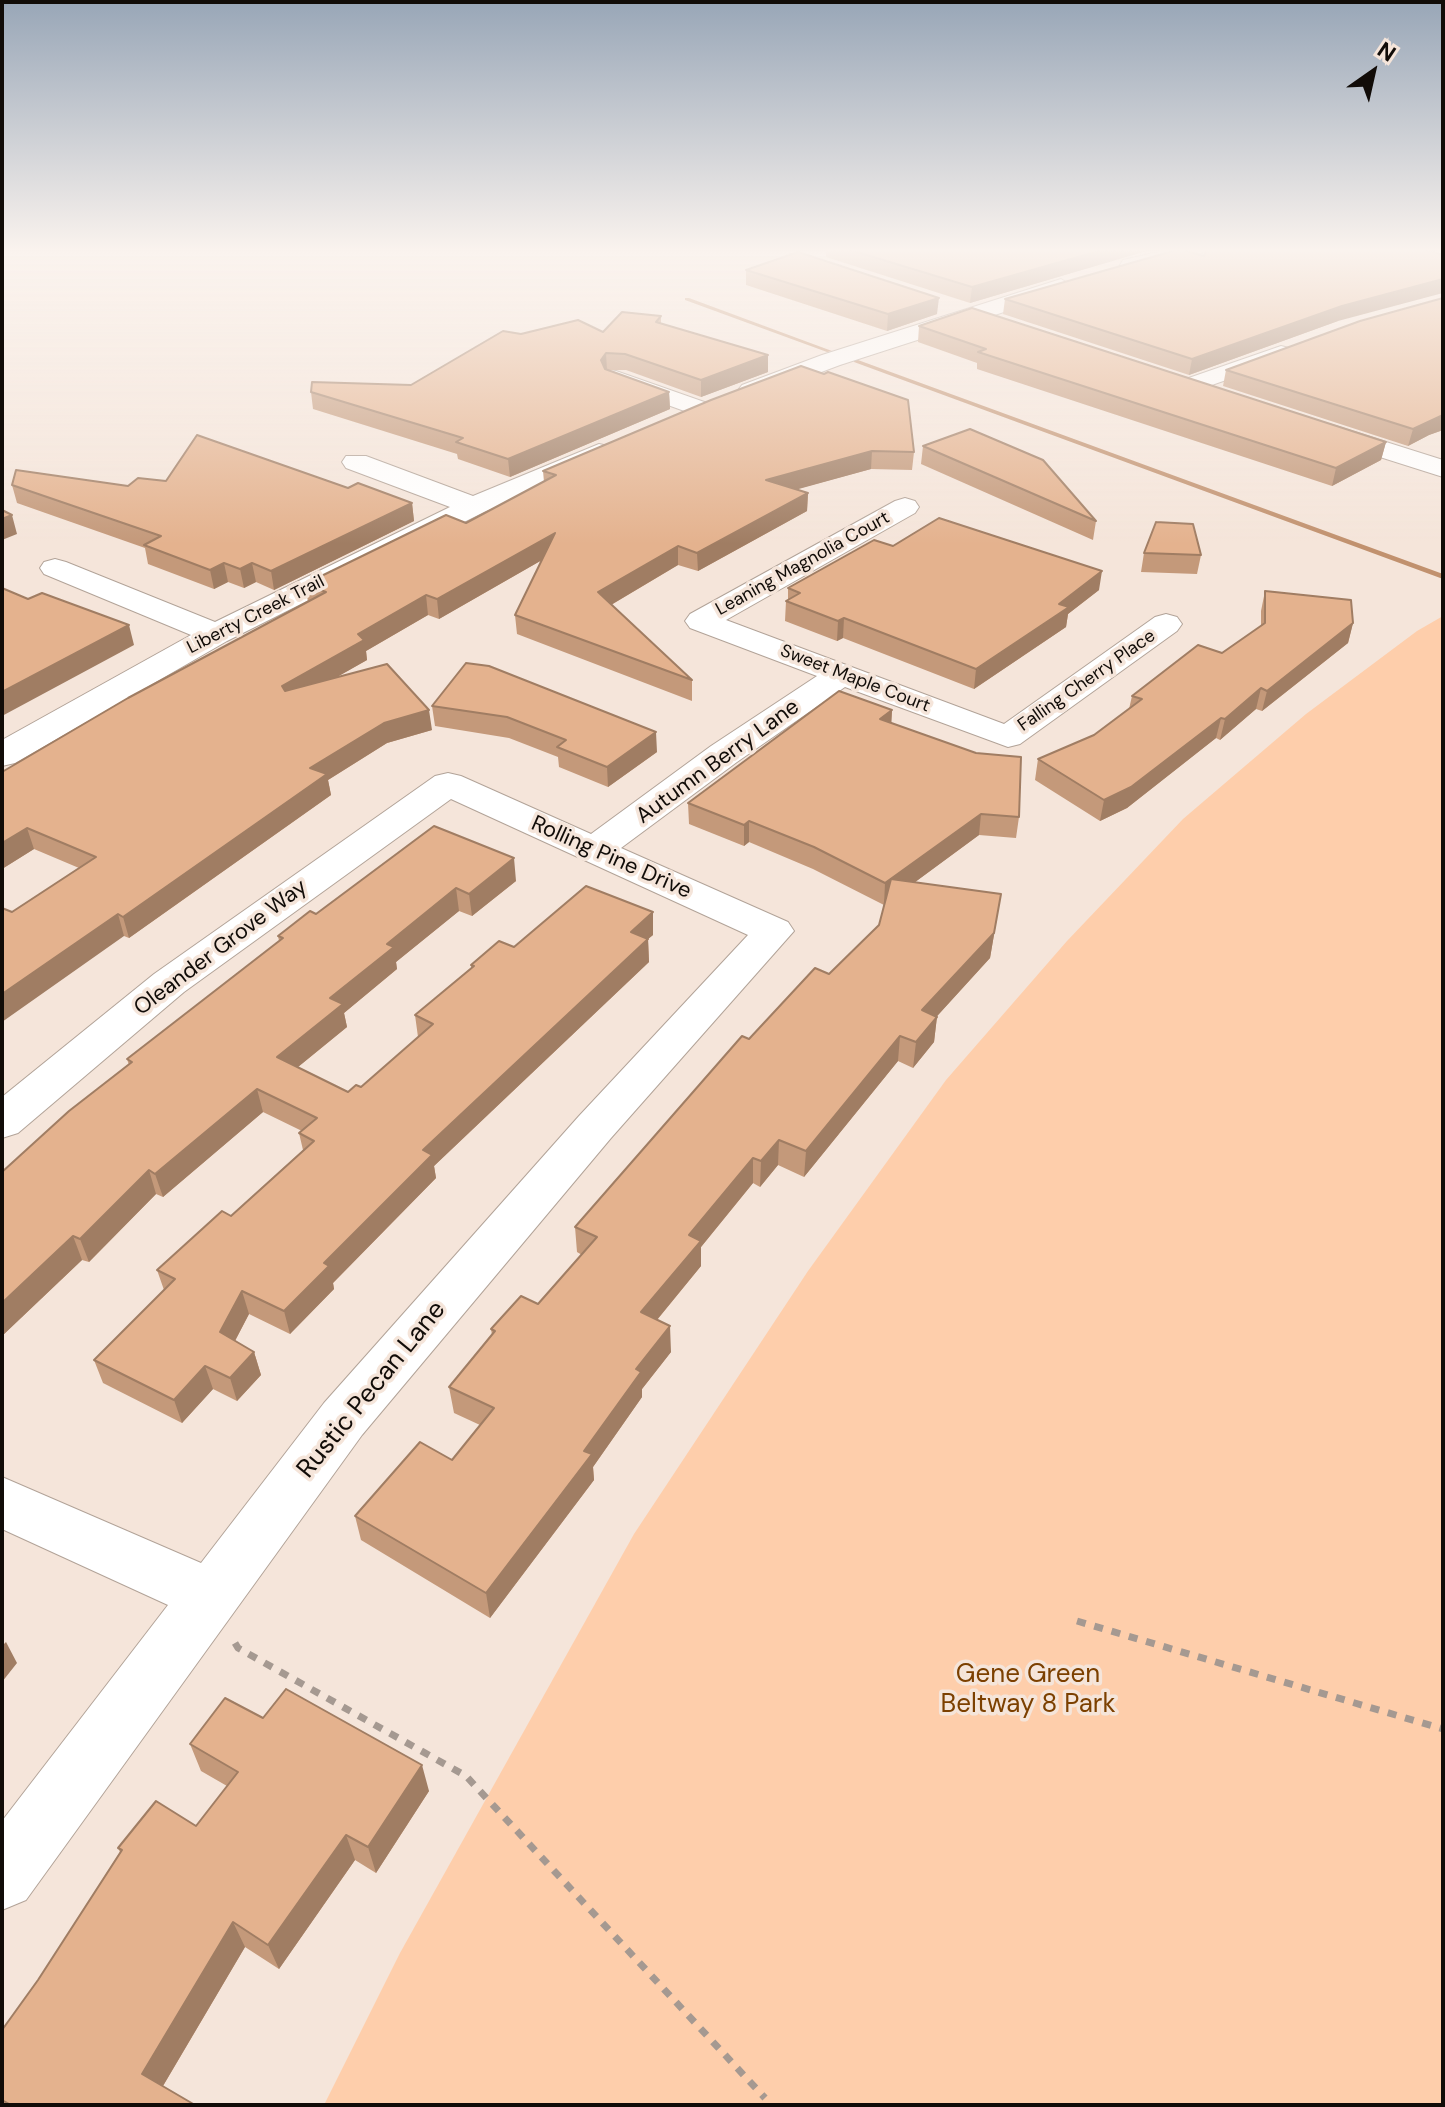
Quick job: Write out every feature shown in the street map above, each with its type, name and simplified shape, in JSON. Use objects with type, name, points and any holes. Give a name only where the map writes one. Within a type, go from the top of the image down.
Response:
[{"type":"street","points":[[672,421],[869,347]]},
{"type":"street","points":[[1189,386],[1297,347]]},
{"type":"street","points":[[1160,376],[1219,396]]},
{"type":"street","points":[[616,378],[701,409]]},
{"type":"street","points":[[1308,425],[1443,469]]},
{"type":"street","name":"Liberty Creek Trail","points":[[2,755],[216,634],[474,506],[630,439]]},
{"type":"street","points":[[356,462],[474,506]]},
{"type":"street","name":"Leaning Magnolia Court","points":[[701,621],[905,507]]},
{"type":"street","points":[[55,568],[216,634]]},
{"type":"street","name":"Sweet Maple Court","points":[[701,621],[1008,737]]},
{"type":"street","name":"Falling Cherry Place","points":[[1008,737],[1166,624]]},
{"type":"street","name":"Autumn Berry Lane","points":[[594,850],[724,754],[842,674]]},
{"type":"street","name":"Rolling Pine Drive","points":[[448,784],[774,931]]},
{"type":"street","name":"Oleander Grove Way","points":[[2,1122],[169,983],[448,784]]},
{"type":"street","name":"Rustic Pecan Lane","points":[[2,1876],[353,1407],[595,1127],[774,931]]},
{"type":"street","points":[[2,1502],[211,1596]]},
{"type":"path","points":[[211,1596],[238,1648],[466,1776],[765,2098]]},
{"type":"path","points":[[1077,1621],[1443,1729]]},
{"type":"green space","name":"Gene Green Beltway 8 Park","points":[[1443,616],[1443,2105],[324,2105],[400,1953],[634,1534],[808,1271],[946,1080],[1067,941],[1183,819],[1306,714],[1417,631]]},
{"type":"building","points":[[475,347],[742,347],[768,355],[701,380],[625,354],[606,353],[601,360],[605,369],[669,392],[508,459],[456,442],[463,438],[311,392],[312,382],[411,385]]},
{"type":"building","points":[[981,347],[1094,347],[1386,442],[1336,468],[978,352],[986,349]]},
{"type":"building","points":[[1156,347],[1225,347],[1192,359]]},
{"type":"building","points":[[1288,347],[1443,347],[1443,415],[1413,429],[1226,370]]},
{"type":"building","points":[[801,366],[824,374],[828,372],[908,400],[914,452],[872,451],[766,480],[808,493],[697,553],[678,546],[598,592],[692,680],[515,615],[555,533],[437,599],[426,595],[358,634],[364,640],[282,686],[285,691],[387,664],[429,710],[384,723],[310,768],[327,774],[123,917],[118,914],[2,994],[2,908],[12,912],[96,857],[27,828],[2,843],[2,772],[128,698],[326,592],[305,584],[446,515],[466,523],[556,475],[543,471],[711,400]]},
{"type":"building","points":[[970,429],[1043,460],[1096,521],[923,446]]},
{"type":"building","points":[[197,435],[348,488],[358,483],[412,503],[271,571],[252,563],[240,569],[224,563],[210,570],[144,545],[161,536],[12,485],[16,470],[128,486],[138,478],[166,481]]},
{"type":"building","points":[[2,510],[12,515],[2,519]]},
{"type":"building","points":[[939,518],[1102,571],[1059,604],[1069,607],[976,669],[844,618],[838,621],[786,601],[800,593],[788,588],[874,540],[893,546]]},
{"type":"building","points":[[1156,522],[1193,524],[1201,555],[1144,553]]},
{"type":"building","points":[[2,588],[28,599],[42,593],[129,625],[2,692]]},
{"type":"building","points":[[1265,591],[1351,600],[1353,623],[1267,691],[1261,688],[1225,719],[1221,718],[1131,787],[1104,800],[1038,759],[1094,735],[1142,699],[1132,696],[1198,645],[1222,653],[1265,623]]},
{"type":"building","points":[[466,663],[489,666],[656,732],[607,767],[557,747],[566,740],[507,717],[432,706]]},
{"type":"building","points":[[839,691],[892,710],[880,719],[976,753],[1021,757],[1019,817],[981,814],[885,883],[814,847],[749,821],[744,825],[688,803]]},
{"type":"building","points":[[434,826],[514,858],[469,894],[456,888],[387,944],[394,947],[330,998],[343,1004],[277,1057],[348,1092],[356,1085],[361,1087],[433,1024],[415,1015],[499,941],[514,947],[586,886],[653,912],[631,932],[648,939],[423,1150],[432,1155],[324,1263],[329,1266],[284,1311],[242,1291],[220,1332],[254,1352],[230,1378],[205,1366],[174,1400],[94,1360],[175,1279],[157,1270],[222,1211],[231,1216],[314,1141],[299,1133],[317,1118],[257,1089],[155,1174],[149,1170],[80,1239],[73,1236],[2,1303],[2,1172],[69,1111],[132,1062],[127,1059],[283,938],[278,936],[310,911],[316,914]]},
{"type":"building","points":[[891,879],[1001,894],[994,933],[922,1010],[937,1017],[916,1042],[900,1036],[806,1151],[779,1140],[761,1161],[753,1158],[689,1235],[701,1241],[641,1312],[670,1326],[636,1369],[641,1372],[584,1451],[592,1454],[486,1593],[355,1516],[420,1442],[452,1460],[494,1408],[449,1387],[495,1331],[491,1329],[521,1296],[538,1304],[597,1237],[575,1227],[742,1036],[749,1039],[815,968],[829,974],[879,925]]},
{"type":"building","points":[[286,1689],[422,1765],[368,1847],[346,1835],[268,1945],[233,1922],[142,2074],[195,2105],[11,2105],[2,2100],[2,2030],[122,1850],[118,1848],[156,1801],[196,1826],[238,1772],[190,1744],[225,1698],[263,1718]]},
{"type":"waterway","points":[[819,347],[829,351]]},
{"type":"waterway","points":[[856,361],[1443,577]]}]
